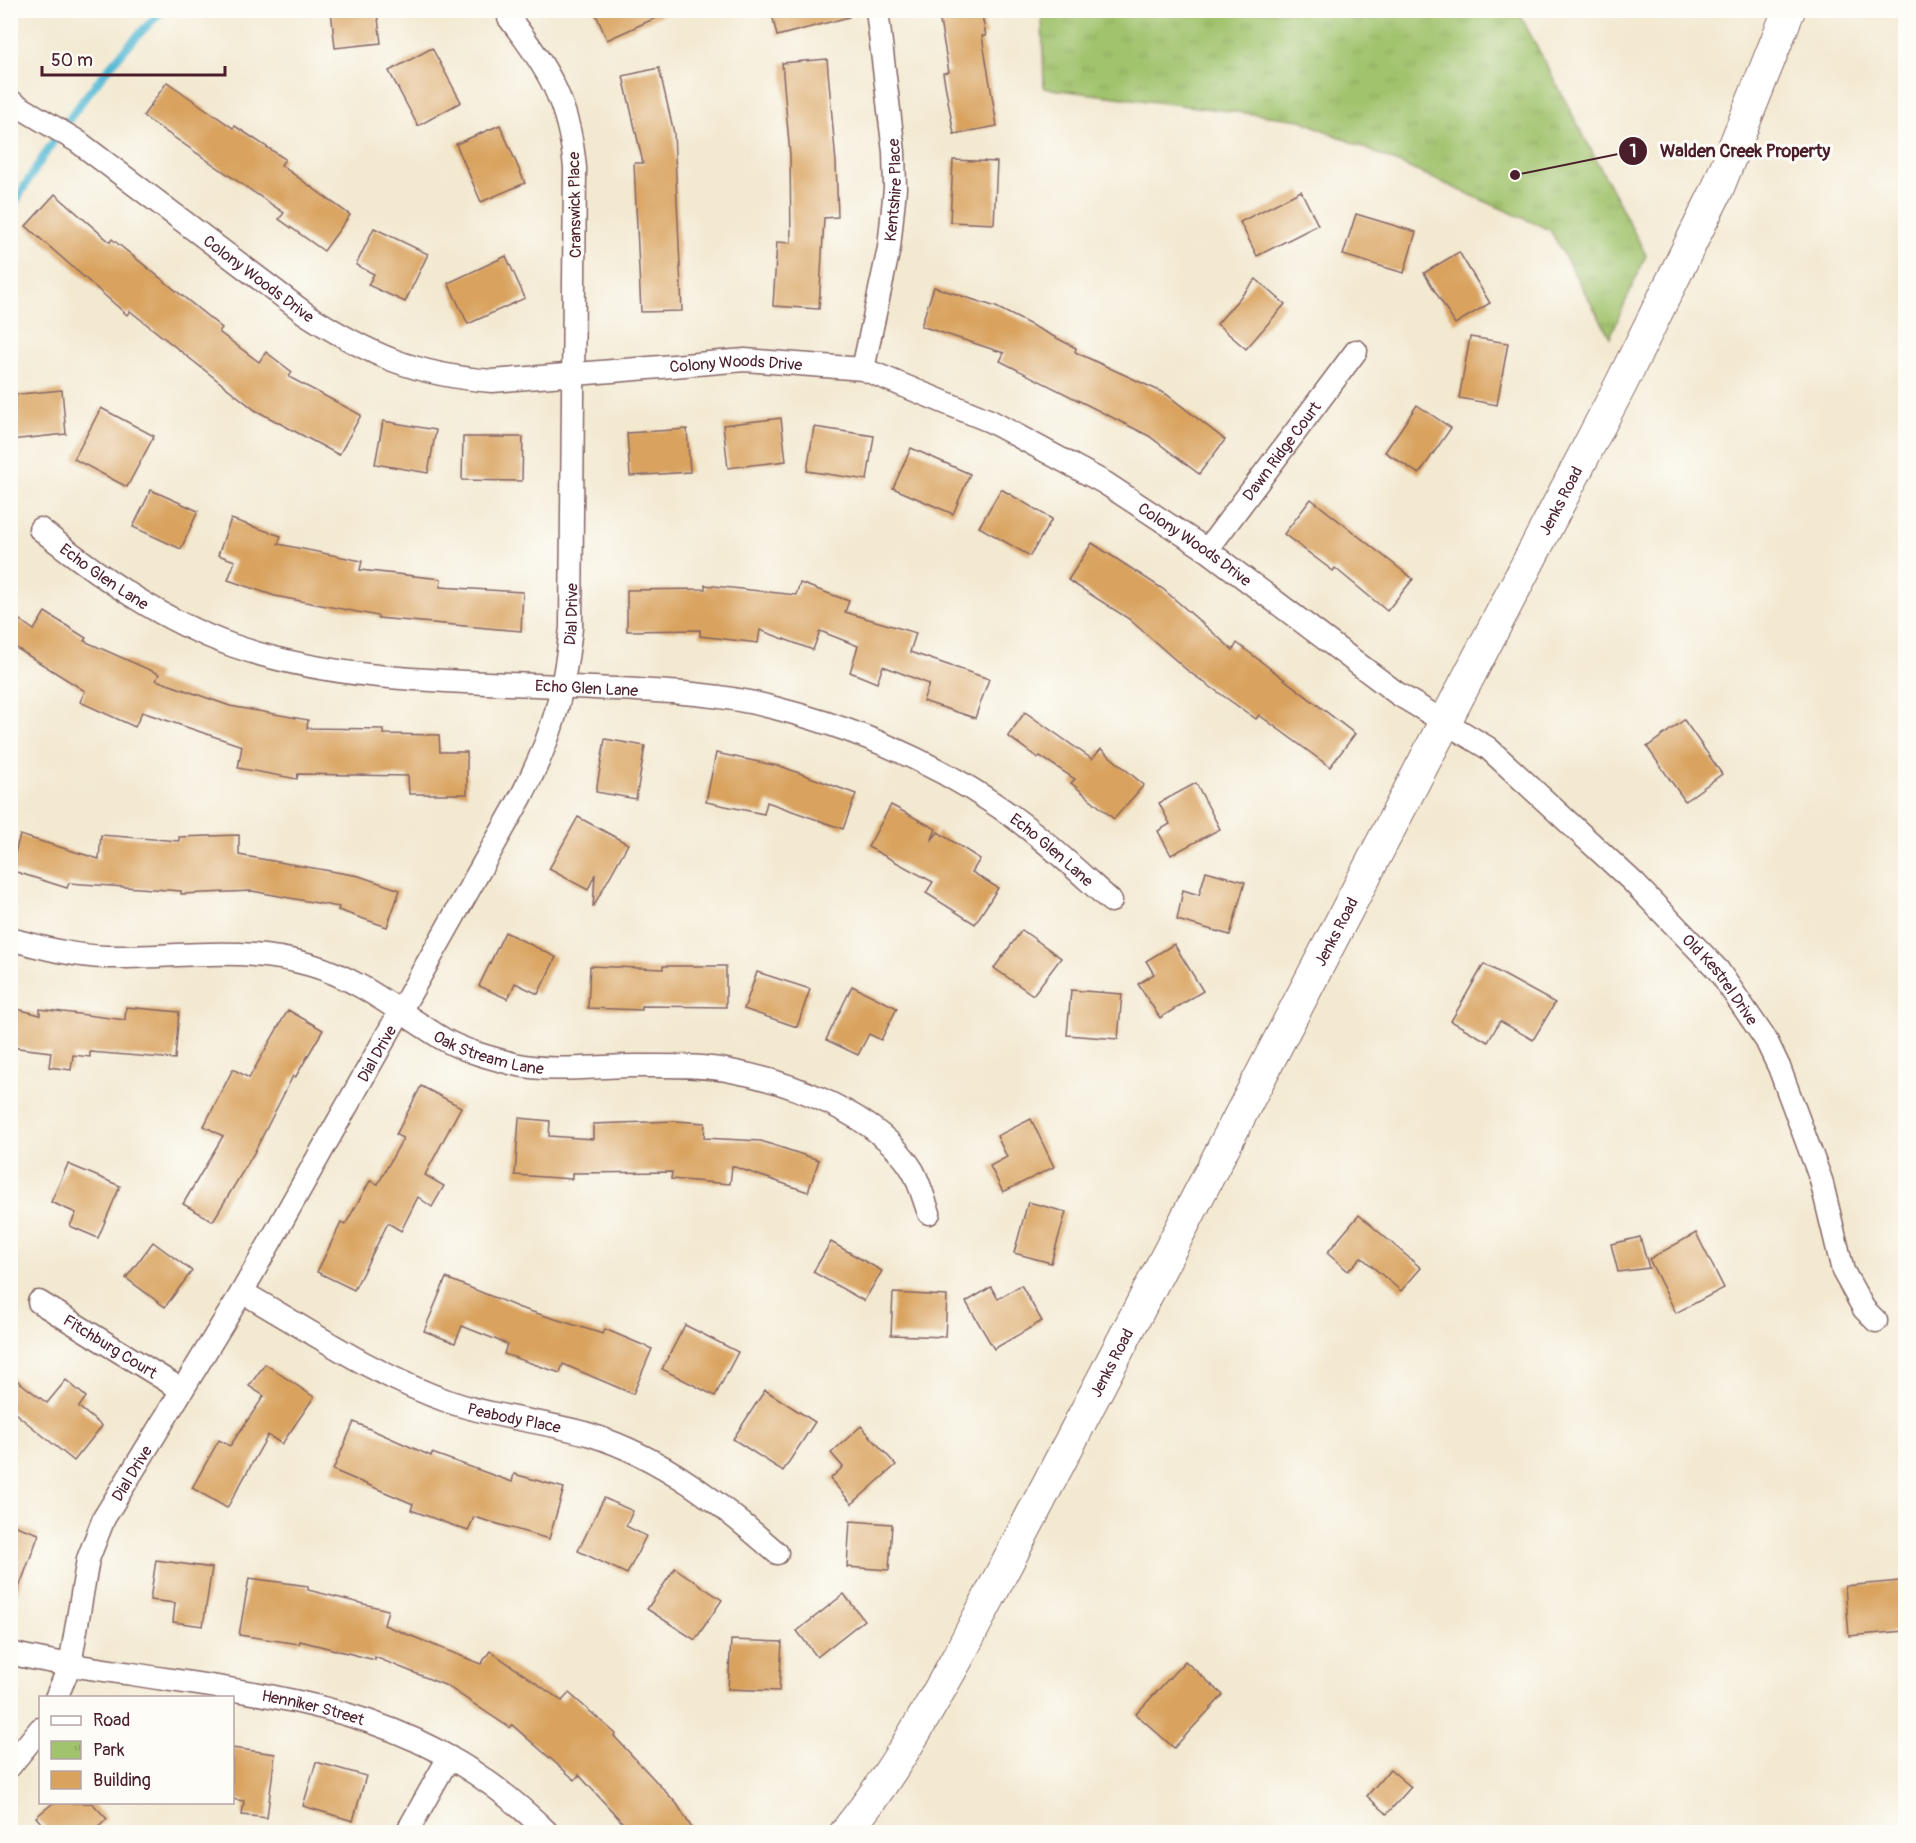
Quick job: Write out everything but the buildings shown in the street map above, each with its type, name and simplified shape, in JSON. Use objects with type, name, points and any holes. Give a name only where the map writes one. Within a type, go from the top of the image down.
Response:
[{"type":"street","name":"Kentshire Place","points":[[863,369],[889,248],[895,188],[894,152],[877,10]]},
{"type":"street","name":"Jenks Road","points":[[846,1833],[921,1725],[958,1657],[1444,719],[1621,384],[1717,190],[1789,10]]},
{"type":"street","name":"Cranswick Place","points":[[509,18],[551,75],[569,120],[575,168],[574,374]]},
{"type":"street","name":"Colony Woods Drive","points":[[10,101],[77,141],[306,314],[371,353],[400,365],[456,378],[492,381],[745,360],[863,369],[990,421],[1105,483],[1208,550],[1398,694],[1444,719]]},
{"type":"street","name":"Dawn Ridge Court","points":[[1208,550],[1356,351]]},
{"type":"street","name":"Dial Drive","points":[[57,1696],[70,1665],[88,1558],[104,1518],[242,1292],[536,768],[550,735],[565,686],[571,628],[574,374]]},
{"type":"street","name":"Echo Glen Lane","points":[[40,529],[84,563],[158,611],[232,646],[298,665],[389,677],[690,694],[772,707],[851,731],[932,767],[999,807],[1029,829],[1111,901]]},
{"type":"street","name":"Old Kestrel Drive","points":[[1444,719],[1488,748],[1547,802],[1662,910],[1718,970],[1766,1040],[1779,1067],[1821,1180],[1843,1271],[1864,1309],[1876,1321]]},
{"type":"street","name":"Oak Stream Lane","points":[[10,939],[74,954],[105,957],[180,954],[278,958],[311,964],[362,987],[446,1040],[516,1065],[540,1068],[637,1066],[724,1070],[761,1078],[804,1092],[838,1107],[896,1148],[913,1172],[929,1214]]},
{"type":"street","name":"Peabody Place","points":[[242,1292],[417,1389],[452,1403],[515,1420],[564,1428],[593,1436],[648,1458],[709,1496],[777,1553]]},
{"type":"street","name":"Fitchburg Court","points":[[39,1302],[182,1390]]},
{"type":"street","name":"Henniker Street","points":[[10,1653],[70,1665],[250,1692],[337,1710],[417,1739],[449,1757],[500,1790],[548,1833]]},
{"type":"street","points":[[10,1766],[39,1730]]},
{"type":"street","points":[[407,1833],[449,1757]]},
{"type":"green space","points":[[1042,11],[1518,11],[1646,255],[1610,337],[1550,230],[1301,120],[1044,88]]},
{"type":"waterway","points":[[10,211],[43,157],[79,105],[119,56],[163,10]]},
{"type":"place","name":"Walden Creek Property","points":[[1515,175]]}]
